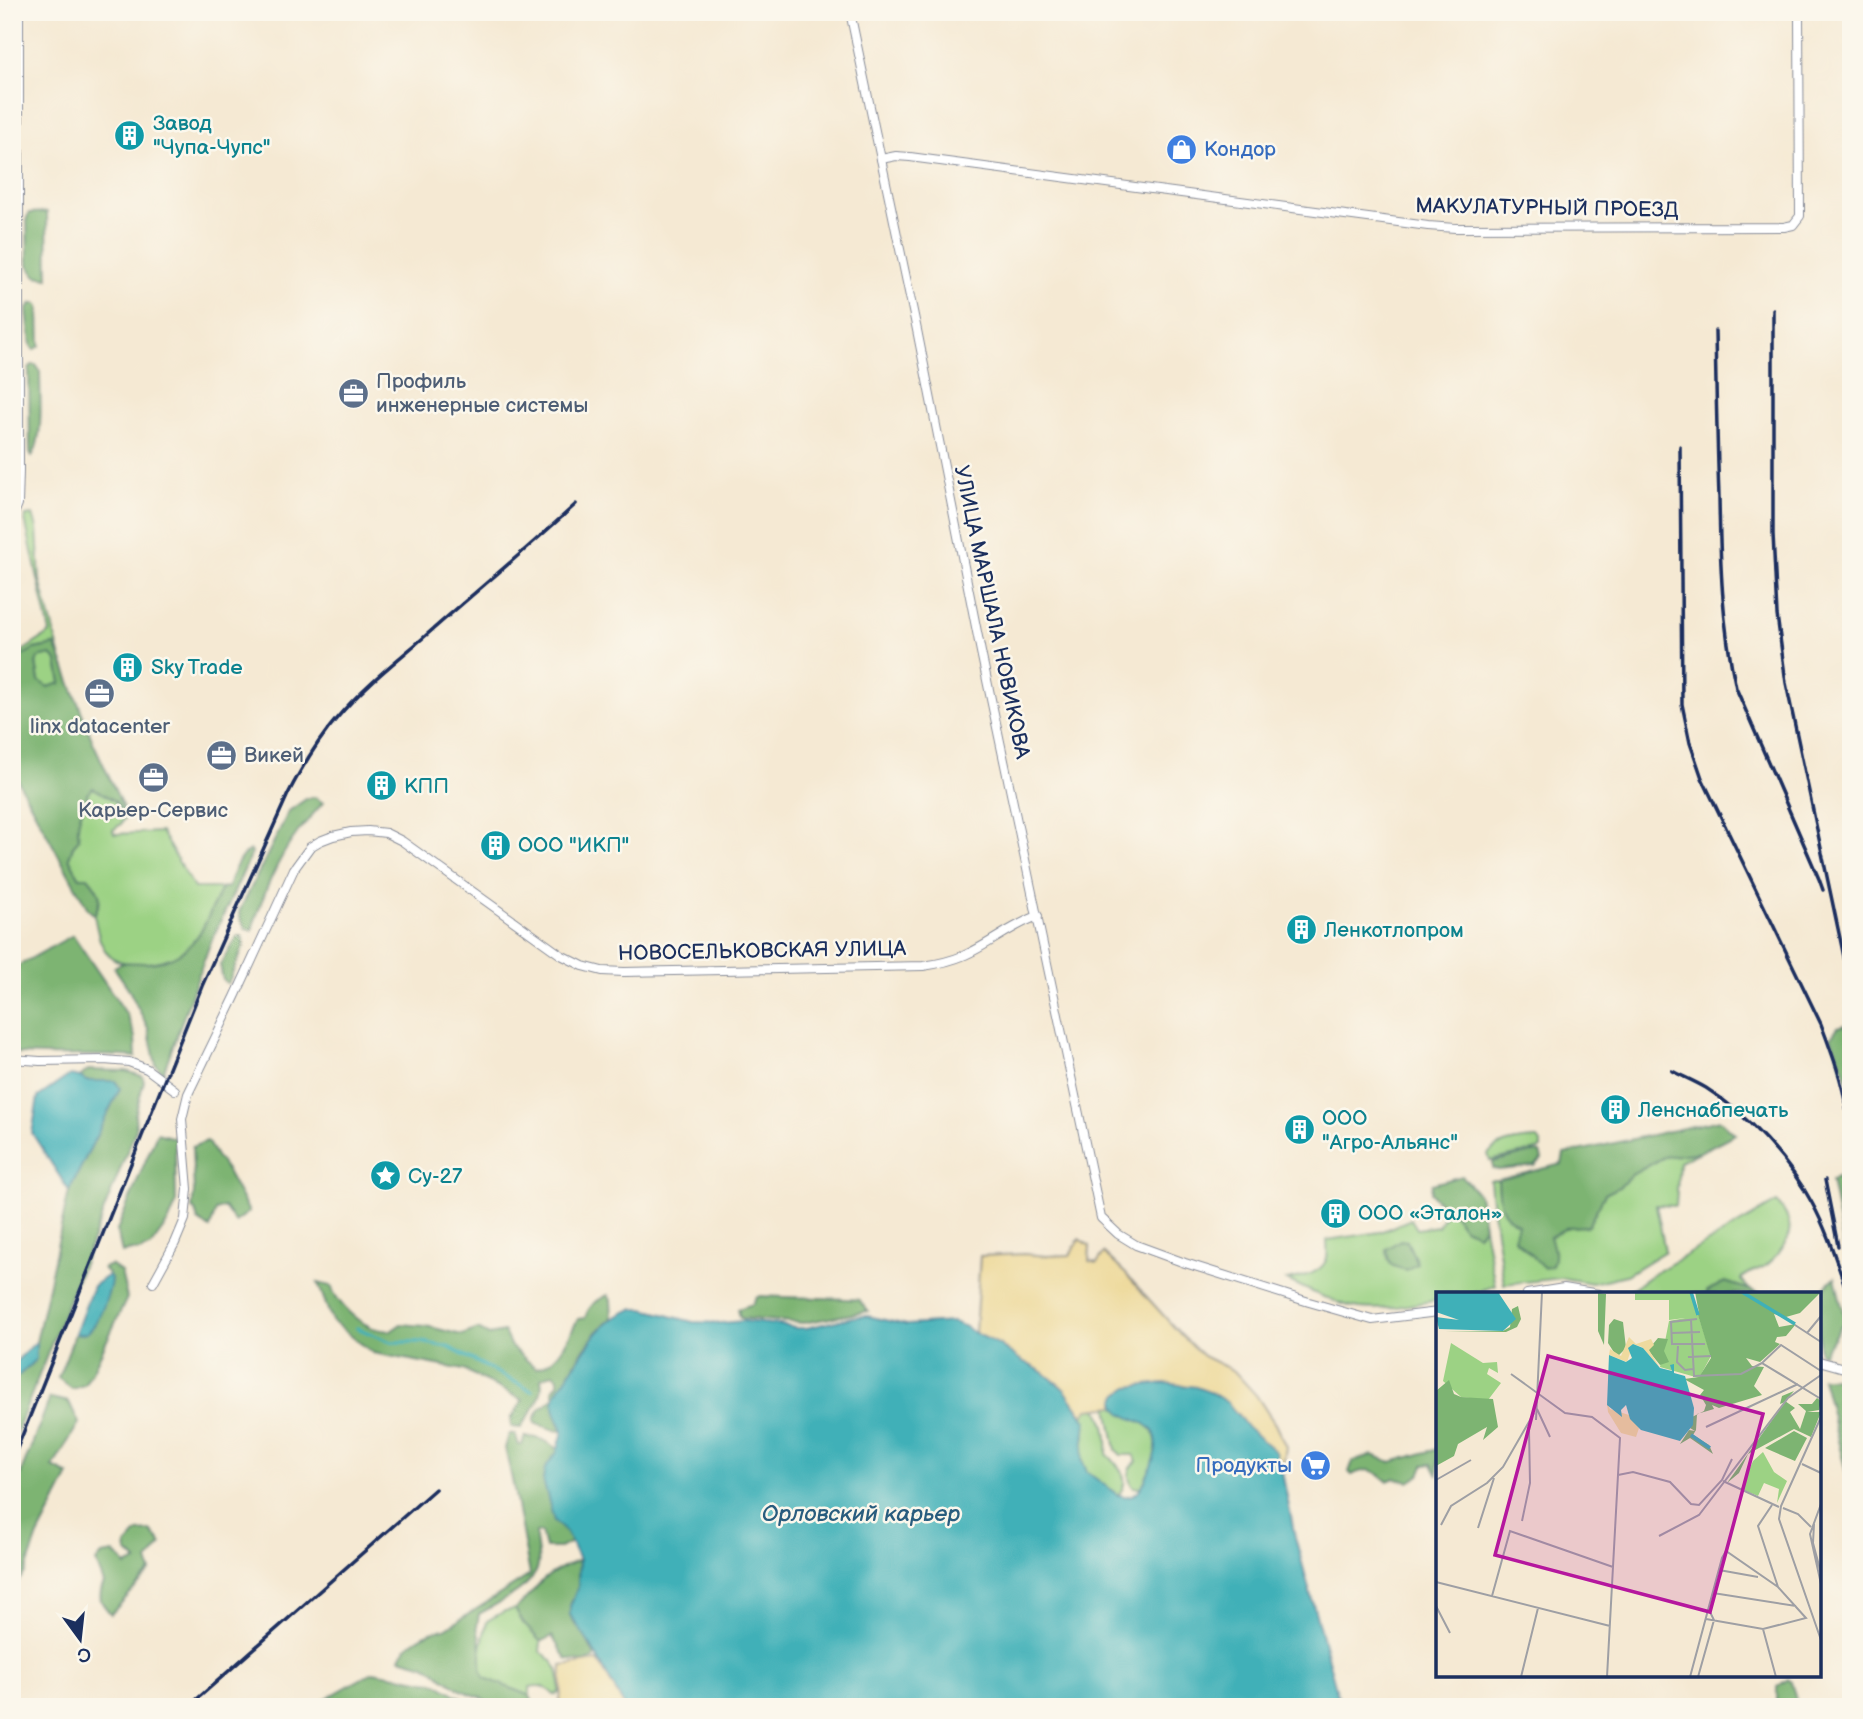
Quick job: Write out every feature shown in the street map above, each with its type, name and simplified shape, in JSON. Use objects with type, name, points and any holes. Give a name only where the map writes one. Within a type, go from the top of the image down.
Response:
[{"type":"street","points":[[12,519],[18,504],[16,167],[19,12]]},
{"type":"street","name":"УЛИЦА МАРШАЛА НОВИКОВА","points":[[850,12],[981,652],[1101,1218],[1118,1234],[1136,1245],[1185,1263],[1372,1320],[1436,1311]]},
{"type":"street","name":"МАКУЛАТУРНЫЙ ПРОЕЗД","points":[[881,159],[910,157],[1428,226],[1784,227],[1793,225],[1800,216],[1799,12]]},
{"type":"street","points":[[12,20],[19,32]]},
{"type":"street","name":"НОВОСЕЛЬКОВСКАЯ УЛИЦА","points":[[153,1283],[185,1219],[187,1189],[182,1119],[188,1094],[295,869],[310,847],[320,841],[351,832],[386,833],[402,841],[561,956],[603,971],[923,966],[944,963],[967,954],[1026,920],[1038,916]]},
{"type":"street","points":[[12,1059],[129,1062],[147,1069],[175,1090]]},
{"type":"street","points":[[1542,1292],[1564,1289],[1585,1292]]},
{"type":"street","points":[[1821,1362],[1851,1370]]},
{"type":"green space","points":[[47,212],[48,278],[36,276],[28,265],[27,217],[30,213]]},
{"type":"green space","points":[[36,303],[39,306],[40,346],[34,350],[31,346],[27,310],[31,304]]},
{"type":"green space","points":[[36,365],[40,371],[41,403],[38,439],[32,456],[29,369]]},
{"type":"green space","points":[[33,515],[37,528],[40,580],[61,658],[54,645],[34,649],[12,659],[12,652],[18,654],[50,633],[25,520],[26,516]]},
{"type":"green space","points":[[55,645],[93,742],[126,814],[125,817],[115,801],[93,788],[87,794],[78,822],[79,839],[69,858],[79,877],[88,877],[98,891],[99,904],[94,915],[88,909],[12,770],[12,659],[34,649]],"holes":[[[51,655],[57,661],[61,683],[48,687],[39,681],[36,663],[38,658]]]},
{"type":"green space","points":[[51,655],[57,661],[61,684],[47,687],[39,681],[36,663],[38,658]]},
{"type":"green space","points":[[93,787],[115,801],[125,817],[113,830],[114,834],[161,832],[194,888],[221,888],[197,937],[179,955],[148,963],[125,962],[109,955],[103,946],[94,915],[100,902],[79,877],[69,858],[79,839],[78,822],[87,794]]},
{"type":"green space","points":[[315,797],[323,803],[290,843],[271,879],[252,930],[246,928],[239,912],[289,811],[306,799]]},
{"type":"green space","points":[[250,850],[252,853],[210,944],[163,1073],[156,1065],[148,1028],[114,967],[128,962],[151,963],[166,960],[189,946],[204,926],[221,888],[228,887],[239,861]]},
{"type":"green space","points":[[73,935],[127,1015],[135,1037],[136,1057],[12,1053],[12,969]]},
{"type":"green space","points":[[242,936],[244,945],[228,984],[223,980],[220,965],[237,937]]},
{"type":"green space","points":[[1850,1024],[1851,1081],[1847,1079],[1831,1037],[1838,1027]]},
{"type":"green space","points":[[88,1070],[126,1071],[142,1076],[144,1081],[135,1115],[136,1129],[12,1444],[12,1382],[36,1359],[36,1342],[69,1191],[120,1088],[115,1081],[86,1081],[80,1077]]},
{"type":"green space","points":[[1720,1120],[1735,1134],[1700,1152],[1664,1157],[1633,1174],[1619,1187],[1605,1194],[1588,1226],[1568,1227],[1550,1237],[1554,1252],[1552,1266],[1544,1268],[1514,1238],[1518,1224],[1503,1210],[1498,1180],[1562,1164],[1564,1154]]},
{"type":"green space","points":[[157,1133],[175,1138],[176,1204],[169,1221],[150,1247],[122,1253],[117,1230]]},
{"type":"green space","points":[[1538,1139],[1541,1149],[1490,1161],[1488,1154],[1498,1146]]},
{"type":"green space","points":[[207,1141],[249,1212],[235,1222],[224,1207],[216,1210],[210,1228],[198,1220],[192,1209],[192,1147]]},
{"type":"green space","points":[[1532,1152],[1540,1153],[1542,1159],[1535,1166],[1498,1170],[1493,1168],[1493,1162]]},
{"type":"green space","points":[[1700,1152],[1679,1162],[1676,1206],[1656,1205],[1665,1251],[1626,1275],[1592,1283],[1562,1278],[1504,1284],[1490,1180],[1498,1180],[1503,1211],[1519,1224],[1514,1239],[1527,1250],[1568,1227],[1588,1225],[1605,1194],[1619,1187],[1633,1174],[1664,1157]]},
{"type":"green space","points":[[1847,1170],[1850,1251],[1846,1258],[1831,1181]]},
{"type":"green space","points":[[1462,1176],[1479,1195],[1484,1227],[1477,1234],[1464,1228],[1449,1207],[1439,1203],[1431,1193],[1432,1184]]},
{"type":"green space","points":[[1777,1202],[1789,1221],[1789,1233],[1779,1253],[1764,1267],[1741,1278],[1750,1290],[1725,1282],[1707,1292],[1627,1292]]},
{"type":"green space","points":[[1449,1207],[1464,1228],[1477,1234],[1484,1227],[1495,1286],[1476,1292],[1436,1292],[1436,1300],[1370,1309],[1323,1297],[1287,1280],[1321,1268],[1327,1258],[1327,1240],[1380,1232],[1411,1219],[1417,1229],[1438,1226]]},
{"type":"green space","points":[[1400,1240],[1407,1241],[1417,1263],[1407,1270],[1394,1266],[1388,1259],[1387,1249]]},
{"type":"green space","points":[[111,1265],[121,1272],[127,1298],[84,1385],[72,1389],[58,1378],[75,1334],[86,1333],[111,1278],[103,1268]]},
{"type":"green space","points":[[1835,1277],[1845,1320],[1823,1353],[1821,1352],[1820,1292]]},
{"type":"green space","points":[[1725,1282],[1757,1292],[1707,1292]]},
{"type":"green space","points":[[318,1283],[331,1286],[341,1304],[363,1323],[377,1329],[391,1331],[401,1324],[426,1326],[462,1335],[478,1329],[489,1335],[504,1332],[511,1347],[536,1368],[557,1356],[578,1319],[585,1318],[594,1304],[608,1295],[612,1318],[582,1352],[555,1397],[553,1390],[558,1378],[554,1373],[541,1378],[539,1398],[521,1428],[511,1427],[511,1419],[523,1400],[464,1370],[373,1353],[332,1321]]},
{"type":"green space","points":[[756,1297],[859,1300],[868,1311],[803,1323],[740,1318],[738,1309],[753,1304]]},
{"type":"green space","points":[[1822,1378],[1834,1378],[1851,1394],[1851,1491]]},
{"type":"green space","points":[[555,1397],[556,1415],[563,1431],[536,1424],[534,1420],[540,1409]]},
{"type":"green space","points":[[50,1398],[69,1402],[79,1423],[53,1467],[69,1475],[38,1536],[25,1573],[12,1588],[12,1496]]},
{"type":"green space","points":[[1115,1406],[1122,1413],[1144,1423],[1155,1437],[1155,1454],[1141,1488],[1133,1487],[1129,1480],[1130,1470],[1137,1461],[1134,1455],[1121,1455],[1116,1450],[1108,1407]]},
{"type":"green space","points":[[1097,1408],[1106,1430],[1107,1454],[1124,1478],[1118,1495],[1090,1476],[1083,1461],[1083,1415],[1087,1409]]},
{"type":"green space","points":[[509,1434],[515,1434],[519,1445],[522,1445],[525,1437],[530,1437],[543,1440],[558,1449],[554,1521],[566,1532],[571,1542],[560,1548],[545,1548],[541,1532],[536,1533],[538,1566],[535,1574],[522,1588],[479,1614],[477,1626],[481,1670],[485,1678],[530,1696],[535,1707],[493,1707],[480,1697],[463,1691],[425,1665],[400,1658],[407,1647],[418,1638],[445,1629],[530,1575],[505,1448]]},
{"type":"green space","points":[[1436,1450],[1436,1472],[1432,1464],[1424,1465],[1420,1475],[1409,1482],[1395,1478],[1387,1481],[1370,1470],[1352,1475],[1349,1472],[1353,1461],[1372,1455],[1391,1462]]},
{"type":"green space","points":[[151,1531],[162,1544],[148,1561],[151,1571],[111,1614],[101,1600],[104,1583],[96,1562],[102,1555],[114,1553],[126,1566],[137,1561],[127,1552],[126,1545],[138,1532]]},
{"type":"green space","points":[[579,1560],[578,1587],[570,1606],[570,1615],[583,1631],[595,1656],[582,1662],[566,1659],[552,1636],[541,1642],[523,1623],[515,1609],[548,1576]]},
{"type":"green space","points":[[515,1609],[523,1623],[541,1642],[540,1651],[557,1669],[560,1679],[559,1693],[554,1695],[543,1687],[534,1686],[530,1687],[530,1696],[485,1678],[481,1670],[481,1648],[487,1621],[505,1611]]},
{"type":"green space","points":[[373,1672],[437,1683],[476,1707],[311,1707]]},
{"type":"green space","points":[[1788,1679],[1798,1707],[1777,1707],[1777,1687]]},
{"type":"sand","points":[[1079,1239],[1090,1246],[1089,1261],[1097,1263],[1104,1253],[1203,1356],[1234,1371],[1256,1395],[1286,1447],[1282,1472],[1275,1452],[1247,1428],[1237,1413],[1196,1387],[1164,1383],[1129,1387],[1119,1394],[1115,1406],[1088,1409],[1083,1415],[1061,1386],[1043,1372],[999,1344],[975,1333],[980,1256],[1070,1255]]},
{"type":"sand","points":[[598,1661],[625,1707],[559,1707],[562,1666]]},
{"type":"water","points":[[70,1075],[86,1081],[115,1081],[120,1088],[69,1191],[32,1133],[38,1097]]},
{"type":"water","points":[[108,1275],[111,1278],[110,1284],[95,1324],[86,1333],[75,1334],[93,1286]]},
{"type":"water","name":"Орловский карьер","points":[[644,1309],[693,1322],[744,1321],[795,1328],[867,1316],[907,1325],[953,1322],[998,1344],[1043,1372],[1065,1390],[1086,1421],[1082,1460],[1087,1472],[1122,1496],[1132,1495],[1140,1489],[1156,1448],[1155,1435],[1150,1428],[1118,1409],[1115,1400],[1119,1394],[1129,1387],[1164,1383],[1196,1387],[1212,1393],[1228,1403],[1248,1428],[1276,1452],[1295,1537],[1341,1707],[625,1707],[591,1646],[570,1615],[570,1606],[578,1587],[579,1560],[566,1532],[554,1521],[543,1480],[545,1468],[557,1452],[563,1431],[554,1408],[557,1392],[598,1332],[622,1313]]},
{"type":"water","points":[[36,1342],[36,1359],[12,1382],[12,1365]]},
{"type":"waterway","points":[[357,1328],[391,1342],[421,1342],[448,1347],[532,1391]]},
{"type":"railway","points":[[1773,310],[1773,534],[1777,615],[1786,683],[1851,990]]},
{"type":"railway","points":[[1715,331],[1721,569],[1731,665],[1736,688],[1823,890]]},
{"type":"railway","points":[[1680,446],[1682,704],[1690,743],[1702,778],[1821,1024],[1843,1090],[1849,1151]]},
{"type":"railway","points":[[12,1461],[202,986],[304,764],[330,727],[368,686],[576,504]]},
{"type":"railway","points":[[1672,1071],[1721,1098],[1766,1140],[1792,1171],[1817,1213],[1846,1289]]},
{"type":"railway","points":[[1850,1144],[1851,1186]]},
{"type":"railway","points":[[1825,1180],[1838,1246]]},
{"type":"railway","points":[[1844,1280],[1851,1322]]},
{"type":"railway","points":[[188,1707],[435,1489]]},
{"type":"place","name":"Завод \"Чупа-Чупс\"","points":[[130,135]]},
{"type":"place","name":"Кондор","points":[[1181,149]]},
{"type":"place","name":"Профиль инженерные системы","points":[[353,393]]},
{"type":"place","name":"Sky Trade","points":[[128,667]]},
{"type":"place","name":"linx datacenter","points":[[100,694]]},
{"type":"place","name":"Викей","points":[[221,755]]},
{"type":"place","name":"Карьер-Сервис","points":[[153,778]]},
{"type":"place","name":"КПП","points":[[381,786]]},
{"type":"place","name":"ООО \"ИКП\"","points":[[495,845]]},
{"type":"place","name":"Ленкотлопром","points":[[1301,930]]},
{"type":"place","name":"Ленснабпечать","points":[[1615,1110]]},
{"type":"place","name":"ООО \"Агро-Альянс\"","points":[[1299,1130]]},
{"type":"place","name":"Су-27","points":[[385,1176]]},
{"type":"place","name":"ООО «Эталон»","points":[[1335,1213]]},
{"type":"place","name":"Продукты","points":[[1315,1465]]}]
